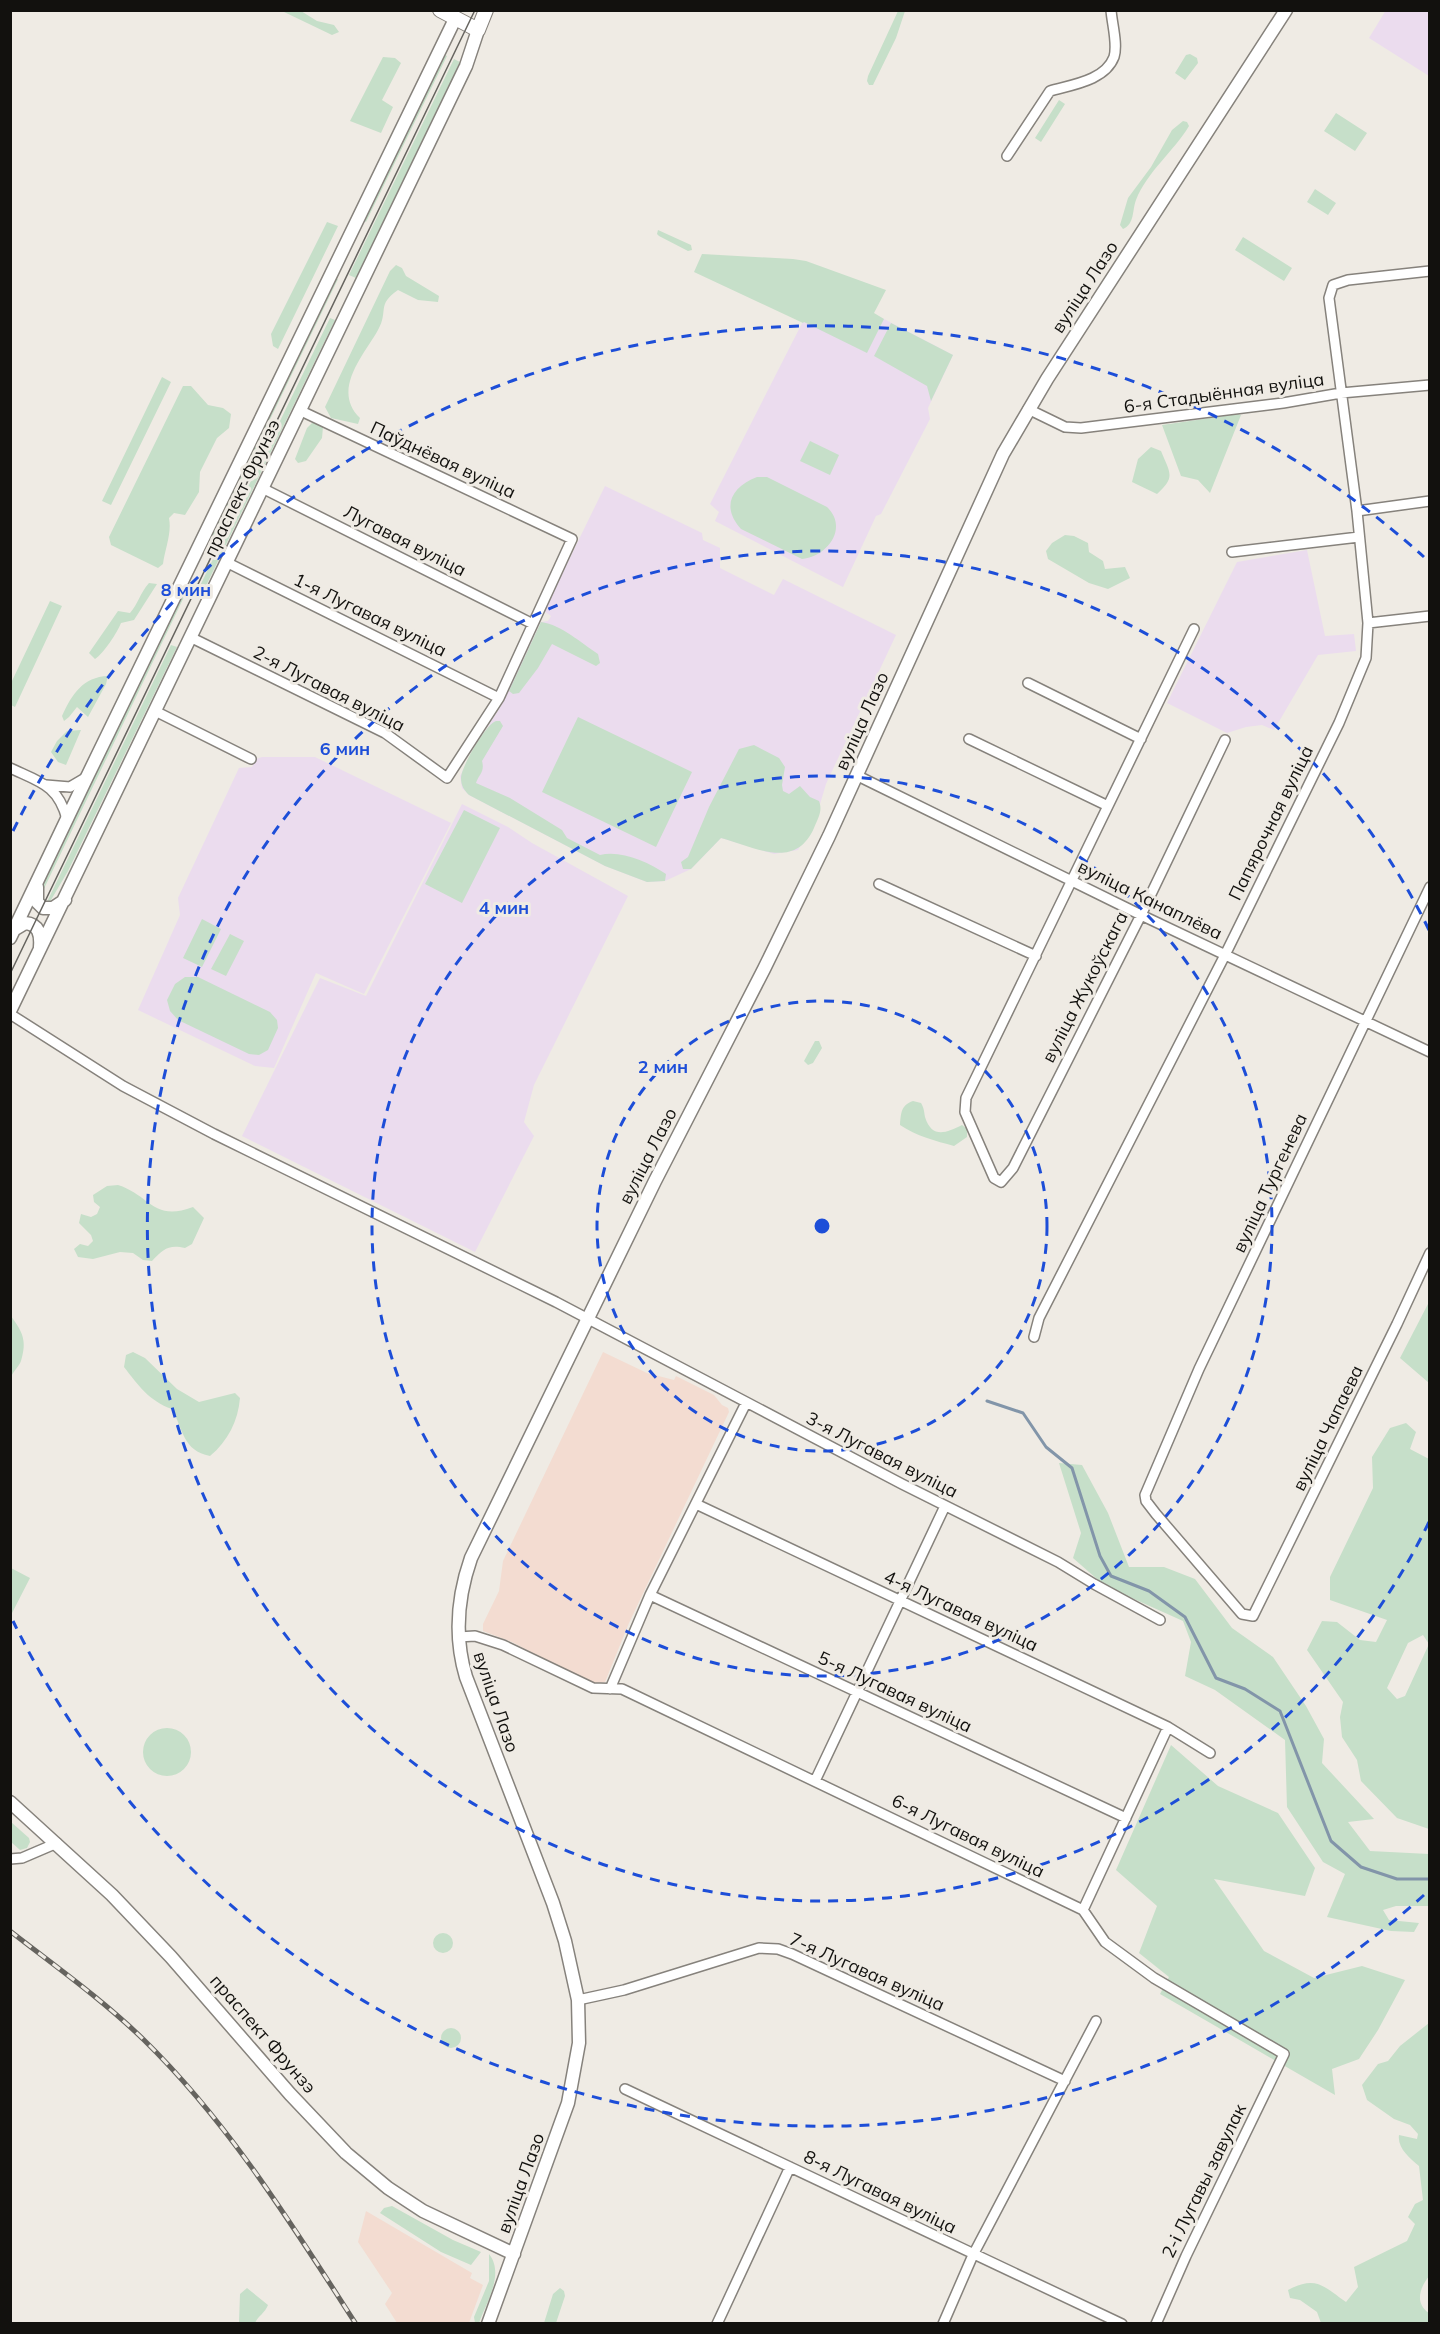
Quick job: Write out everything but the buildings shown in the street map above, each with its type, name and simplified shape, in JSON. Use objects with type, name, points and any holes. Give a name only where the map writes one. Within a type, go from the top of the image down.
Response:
[{"type":"main road","points":[[440,10],[457,15],[478,30]]},
{"type":"main road","name":"праспект Фрунзэ","points":[[10,1012],[470,58],[486,10]]},
{"type":"main road","name":"вуліца Лазо","points":[[488,2324],[568,2103],[579,2043],[578,2000],[565,1941],[459,1654],[461,1593],[472,1553],[858,776],[991,478],[1028,409],[1286,10]]},
{"type":"main road","name":"праспект Фрунзэ","points":[[13,933],[457,15]]},
{"type":"main road","points":[[37,883],[37,902],[40,907],[53,908],[65,900]]},
{"type":"main road","points":[[13,933],[25,923],[34,926],[40,932],[40,951]]},
{"type":"main road","name":"праспект Фрунзэ","points":[[10,1802],[112,1895],[171,1957],[290,2094],[345,2153],[388,2188],[423,2211],[489,2244],[514,2253]]},
{"type":"street","points":[[1006,156],[1050,91],[1090,79],[1103,70],[1114,57],[1111,10]]},
{"type":"street","name":"Папярочная вуліца","points":[[1034,1337],[1039,1318],[1225,955],[1359,680],[1366,658],[1368,623],[1358,511],[1329,298],[1333,285],[1348,280],[1430,271]]},
{"type":"street","name":"6-я Стадыённая вуліца","points":[[1028,409],[1065,427],[1081,428],[1284,403],[1341,393],[1430,385]]},
{"type":"street","name":"Паўднёвая вуліца","points":[[299,410],[572,540],[533,624]]},
{"type":"street","name":"Лугавая вуліца","points":[[262,488],[533,624]]},
{"type":"street","points":[[1358,511],[1430,501]]},
{"type":"street","points":[[1232,552],[1359,537]]},
{"type":"street","name":"1-я Лугавая вуліца","points":[[226,562],[499,698]]},
{"type":"street","points":[[1368,623],[1430,616]]},
{"type":"street","points":[[499,698],[533,624]]},
{"type":"street","points":[[879,884],[1036,956],[1194,629]]},
{"type":"street","name":"2-я Лугавая вуліца","points":[[190,637],[385,733],[447,778],[499,698]]},
{"type":"street","points":[[1028,683],[1141,739]]},
{"type":"street","points":[[155,711],[251,759]]},
{"type":"street","points":[[969,739],[1108,806]]},
{"type":"street","name":"вуліца Жукоўскага","points":[[1036,956],[966,1098],[965,1112],[994,1178],[1001,1182],[1013,1168],[1141,915],[1225,740]]},
{"type":"street","points":[[10,768],[46,785],[70,787],[87,777]]},
{"type":"street","name":"вуліца Канаплёва","points":[[858,776],[1141,915],[1430,1052]]},
{"type":"street","points":[[46,785],[62,803],[67,819]]},
{"type":"street","name":"вуліца Тургенева","points":[[1254,1616],[1242,1614],[1156,1514],[1146,1501],[1145,1495],[1199,1369],[1430,887]]},
{"type":"street","name":"3-я Лугавая вуліца","points":[[10,1012],[123,1086],[194,1124],[469,1257],[945,1506],[1058,1562],[1160,1620]]},
{"type":"street","name":"вуліца Чапаева","points":[[1254,1616],[1393,1334],[1430,1253]]},
{"type":"street","points":[[610,1689],[650,1595],[747,1403]]},
{"type":"street","name":"4-я Лугавая вуліца","points":[[696,1504],[1168,1727],[1210,1753]]},
{"type":"street","points":[[815,1780],[898,1600],[945,1506]]},
{"type":"street","name":"5-я Лугавая вуліца","points":[[650,1595],[1126,1818]]},
{"type":"street","name":"6-я Лугавая вуліца","points":[[458,1637],[475,1636],[502,1645],[593,1688],[622,1689],[1083,1910],[1105,1942],[1113,1948],[1162,1983],[1284,2054]]},
{"type":"street","points":[[1083,1910],[1168,1727]]},
{"type":"street","points":[[10,1859],[22,1858],[57,1843]]},
{"type":"street","name":"7-я Лугавая вуліца","points":[[578,2000],[624,1990],[759,1948],[778,1949],[1065,2081]]},
{"type":"street","points":[[943,2324],[974,2255],[1096,2021]]},
{"type":"street","name":"2-і Лугавы завулак","points":[[1156,2324],[1186,2256],[1284,2054]]},
{"type":"street","name":"8-я Лугавая вуліца","points":[[625,2089],[1122,2324]]},
{"type":"street","points":[[717,2324],[790,2167]]},
{"type":"shaded area","points":[[1386,10],[1429,11],[1429,76],[1369,38]]},
{"type":"shaded area","points":[[821,286],[953,355],[928,408],[930,419],[881,514],[876,516],[843,587],[715,521],[719,512],[710,504]]},
{"type":"shaded area","points":[[605,486],[702,533],[703,540],[720,548],[720,568],[774,595],[783,579],[896,635],[826,784],[815,821],[798,850],[774,854],[721,838],[691,869],[665,881],[647,882],[605,866],[469,795],[462,788],[460,776],[501,706],[541,622],[548,621],[551,616],[544,611]]},
{"type":"shaded area","points":[[1307,550],[1325,636],[1354,634],[1356,651],[1318,655],[1274,730],[1262,725],[1227,733],[1167,703],[1237,562]]},
{"type":"shaded area","points":[[315,757],[451,823],[364,994],[316,973],[274,1068],[255,1066],[138,1010],[180,915],[178,898],[239,768],[252,767],[256,759]]},
{"type":"shaded area","points":[[462,804],[508,827],[532,843],[628,896],[534,1085],[524,1122],[534,1136],[475,1252],[242,1136],[320,978],[366,996]]},
{"type":"shaded area","points":[[603,1352],[647,1373],[674,1380],[676,1376],[714,1395],[722,1405],[728,1408],[729,1412],[629,1623],[605,1682],[592,1684],[512,1642],[483,1631],[483,1624],[499,1591],[503,1561]]},
{"type":"shaded area","points":[[366,2211],[472,2273],[470,2278],[483,2285],[469,2323],[397,2323],[385,2304],[392,2293],[358,2242]]},
{"type":"green space","points":[[282,11],[301,11],[317,21],[334,25],[339,32],[332,35]]},
{"type":"green space","points":[[898,11],[905,11],[896,38],[873,85],[869,85],[868,76]]},
{"type":"green space","points":[[443,54],[447,56],[366,222],[362,220]]},
{"type":"green space","points":[[1190,54],[1197,58],[1198,63],[1185,80],[1175,73],[1186,55]]},
{"type":"green space","points":[[383,57],[395,58],[401,63],[382,100],[393,107],[381,133],[350,121]]},
{"type":"green space","points":[[454,59],[460,62],[356,278],[349,275]]},
{"type":"green space","points":[[1059,100],[1065,104],[1041,142],[1035,138]]},
{"type":"green space","points":[[1336,113],[1367,133],[1355,151],[1324,131]]},
{"type":"green space","points":[[1183,121],[1189,126],[1147,180],[1136,200],[1130,224],[1123,229],[1120,225],[1128,198],[1151,167],[1172,130]]},
{"type":"green space","points":[[1315,189],[1336,203],[1328,215],[1307,202]]},
{"type":"green space","points":[[327,222],[338,226],[278,349],[273,346],[271,334]]},
{"type":"green space","points":[[658,230],[691,245],[692,250],[688,251],[659,236]]},
{"type":"green space","points":[[1243,237],[1292,268],[1284,281],[1235,250]]},
{"type":"green space","points":[[702,254],[806,261],[886,290],[874,313],[884,319],[867,353],[694,272]]},
{"type":"green space","points":[[396,265],[402,268],[406,276],[439,296],[438,302],[418,300],[398,290],[391,295],[385,304],[378,330],[359,361],[349,384],[352,407],[360,418],[358,424],[331,418],[325,407],[390,271]]},
{"type":"green space","points":[[334,277],[338,279],[213,537],[209,535]]},
{"type":"green space","points":[[330,318],[335,320],[202,594],[197,592]]},
{"type":"green space","points":[[891,323],[953,355],[931,401],[927,386],[874,356]]},
{"type":"green space","points":[[162,377],[171,382],[111,505],[102,501]]},
{"type":"green space","points":[[183,386],[191,386],[208,405],[223,408],[231,414],[229,428],[217,438],[200,472],[199,492],[185,515],[174,513],[169,518],[169,535],[163,564],[158,568],[111,545],[109,537]]},
{"type":"green space","points":[[1241,415],[1210,493],[1198,480],[1181,476],[1162,425]]},
{"type":"green space","points":[[312,423],[323,427],[322,438],[306,461],[298,463],[295,459],[307,428]]},
{"type":"green space","points":[[810,441],[839,455],[830,475],[800,461]]},
{"type":"green space","points":[[1151,447],[1161,451],[1170,474],[1167,483],[1157,494],[1132,482],[1138,459]]},
{"type":"green space","points":[[757,477],[767,477],[827,507],[836,524],[832,540],[827,547],[820,553],[802,559],[741,529],[731,513],[732,499],[741,486]]},
{"type":"green space","points":[[1065,535],[1074,536],[1088,543],[1089,552],[1103,561],[1105,569],[1125,567],[1130,578],[1108,589],[1089,583],[1048,559],[1046,551],[1052,543]]},
{"type":"green space","points":[[149,583],[157,584],[134,620],[121,623],[110,642],[95,659],[89,653],[118,611],[130,613]]},
{"type":"green space","points":[[181,593],[185,595],[39,899],[39,894],[64,836]]},
{"type":"green space","points":[[50,601],[62,606],[15,707],[11,705],[11,683]]},
{"type":"green space","points":[[541,622],[556,627],[578,640],[598,654],[600,663],[596,666],[552,644],[519,693],[513,694],[509,691]]},
{"type":"green space","points":[[171,645],[177,647],[68,871],[48,905],[45,906]]},
{"type":"green space","points":[[108,676],[88,717],[77,707],[64,721],[62,716],[79,688],[99,677]]},
{"type":"green space","points":[[578,717],[692,772],[656,847],[542,792]]},
{"type":"green space","points":[[496,721],[500,721],[503,726],[482,761],[482,770],[476,783],[510,798],[562,830],[567,838],[600,855],[617,854],[651,865],[666,874],[665,881],[647,882],[605,866],[469,795],[462,786],[462,773],[481,737]]},
{"type":"green space","points":[[81,730],[66,765],[58,762],[51,752],[57,741],[67,731]]},
{"type":"green space","points":[[754,745],[779,758],[785,767],[783,791],[789,794],[800,786],[810,797],[819,801],[820,811],[814,828],[806,841],[796,849],[785,852],[760,850],[721,838],[691,869],[683,869],[681,862],[688,857],[709,807],[739,749]]},
{"type":"green space","points":[[464,810],[500,828],[462,903],[425,884]]},
{"type":"green space","points":[[202,919],[221,929],[202,967],[183,958]]},
{"type":"green space","points":[[230,934],[244,941],[226,976],[211,969]]},
{"type":"green space","points":[[185,977],[198,977],[270,1012],[277,1020],[278,1028],[268,1050],[259,1055],[249,1054],[178,1020],[170,1011],[167,1000],[175,984]]},
{"type":"green space","points":[[815,1041],[819,1041],[822,1048],[813,1063],[808,1065],[804,1061]]},
{"type":"green space","points":[[913,1101],[921,1103],[931,1129],[945,1132],[962,1125],[967,1129],[967,1137],[954,1146],[919,1135],[900,1125],[904,1107]]},
{"type":"green space","points":[[118,1185],[129,1189],[160,1209],[180,1211],[193,1207],[204,1218],[192,1244],[185,1248],[167,1248],[152,1261],[143,1260],[133,1253],[120,1252],[93,1259],[78,1257],[74,1249],[80,1244],[88,1246],[93,1241],[91,1235],[79,1223],[81,1214],[91,1217],[97,1214],[100,1207],[94,1202],[93,1195],[107,1186]]},
{"type":"green space","points":[[1429,1302],[1429,1383],[1400,1358]]},
{"type":"green space","points":[[11,1316],[21,1332],[24,1348],[21,1361],[11,1377]]},
{"type":"green space","points":[[133,1352],[145,1358],[177,1389],[199,1402],[235,1393],[240,1398],[231,1430],[210,1456],[194,1449],[189,1444],[172,1409],[150,1397],[124,1367],[126,1355]]},
{"type":"green space","points":[[1406,1423],[1416,1432],[1410,1449],[1429,1459],[1429,1644],[1429,1829],[1397,1818],[1361,1781],[1357,1760],[1342,1737],[1340,1717],[1343,1702],[1307,1650],[1322,1621],[1337,1622],[1360,1640],[1376,1642],[1387,1620],[1330,1600],[1330,1577],[1373,1488],[1372,1457],[1390,1428]],"holes":[[[1423,1635],[1429,1644],[1405,1696],[1397,1699],[1387,1688],[1408,1643]]]},
{"type":"green space","points":[[1059,1463],[1082,1465],[1108,1513],[1129,1567],[1164,1567],[1195,1579],[1232,1628],[1273,1657],[1306,1706],[1324,1739],[1322,1763],[1374,1819],[1348,1822],[1370,1851],[1429,1854],[1429,1906],[1396,1906],[1383,1910],[1389,1920],[1419,1923],[1414,1932],[1391,1931],[1327,1917],[1345,1874],[1323,1862],[1287,1807],[1285,1740],[1215,1690],[1185,1676],[1191,1642],[1183,1621],[1105,1586],[1073,1558],[1081,1533]]},
{"type":"green space","points":[[11,1568],[30,1578],[11,1615]]},
{"type":"green space","points":[[167,1728],[184,1735],[191,1752],[184,1769],[167,1776],[150,1769],[143,1752],[150,1735]]},
{"type":"green space","points":[[1171,1745],[1218,1786],[1278,1813],[1315,1868],[1305,1896],[1214,1879],[1264,1951],[1314,1978],[1362,1966],[1405,1980],[1378,2030],[1359,2059],[1332,2069],[1335,2095],[1160,1994],[1169,1977],[1139,1953],[1157,1906],[1116,1870]]},
{"type":"green space","points":[[11,1822],[29,1838],[27,1848],[20,1850],[11,1842]]},
{"type":"green space","points":[[443,1933],[450,1936],[453,1943],[450,1950],[443,1953],[436,1950],[433,1943],[436,1936]]},
{"type":"green space","points":[[1429,2023],[1430,2275],[1421,2290],[1420,2300],[1421,2305],[1429,2313],[1429,2323],[1321,2323],[1317,2312],[1300,2300],[1290,2298],[1288,2290],[1306,2283],[1319,2284],[1346,2302],[1358,2287],[1354,2267],[1407,2241],[1415,2224],[1408,2217],[1415,2204],[1423,2200],[1419,2166],[1402,2148],[1399,2135],[1417,2139],[1418,2134],[1410,2125],[1394,2119],[1367,2100],[1362,2085],[1378,2064],[1388,2061],[1400,2046]]},
{"type":"green space","points":[[451,2028],[458,2031],[461,2038],[458,2045],[451,2048],[444,2045],[441,2038],[444,2031]]},
{"type":"green space","points":[[392,2206],[453,2240],[481,2252],[471,2265],[441,2252],[380,2213],[384,2208]]},
{"type":"green space","points":[[489,2254],[495,2270],[495,2279],[479,2323],[475,2323],[474,2317],[489,2281]]},
{"type":"green space","points":[[247,2288],[268,2305],[255,2323],[239,2323],[240,2294]]},
{"type":"green space","points":[[560,2288],[564,2291],[565,2296],[556,2323],[544,2323],[553,2294]]},
{"type":"waterway","points":[[987,1401],[1023,1413],[1046,1447],[1072,1468],[1100,1556],[1111,1576],[1149,1591],[1185,1617],[1216,1678],[1245,1689],[1280,1711],[1331,1841],[1361,1867],[1397,1879],[1430,1879]]},
{"type":"tram line","points":[[10,974],[475,10]]},
{"type":"railway","points":[[10,1931],[112,2011],[175,2072],[232,2140],[258,2176],[356,2324]]}]
